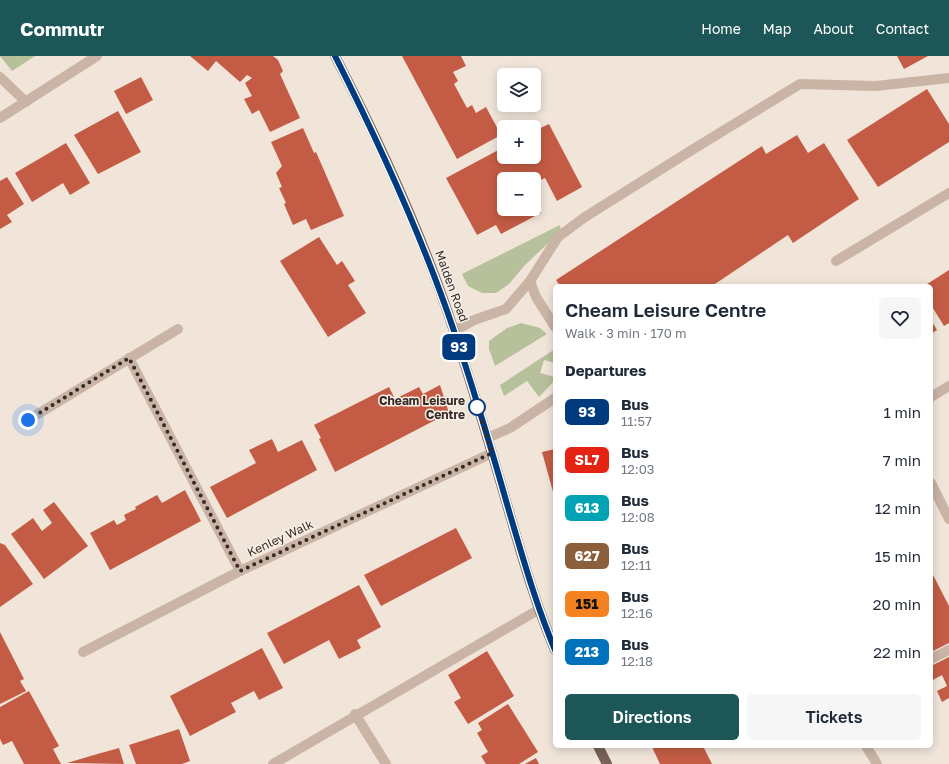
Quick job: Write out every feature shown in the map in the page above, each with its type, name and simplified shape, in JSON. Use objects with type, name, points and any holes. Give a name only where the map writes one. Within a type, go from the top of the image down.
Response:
[{"type":"main road","name":"Malden Road","points":[[335,56],[397,183],[428,259],[454,331],[492,453],[538,610],[553,645]]},
{"type":"main road","points":[[599,748],[607,764]]},
{"type":"street","points":[[0,118],[97,56]]},
{"type":"street","points":[[0,77],[26,102]]},
{"type":"street","points":[[454,331],[474,320],[506,309],[530,281],[558,237],[585,217],[687,152],[800,84],[876,86],[949,78]]},
{"type":"street","points":[[836,261],[949,193]]},
{"type":"street","points":[[530,281],[536,297],[553,324]]},
{"type":"street","points":[[28,420],[129,358],[178,330]]},
{"type":"street","points":[[129,358],[240,571]]},
{"type":"street","points":[[933,396],[949,386]]},
{"type":"street","points":[[487,438],[510,428],[553,399]]},
{"type":"street","name":"Kenley Walk","points":[[83,652],[240,571],[492,453]]},
{"type":"street","points":[[933,487],[949,519]]},
{"type":"street","points":[[272,764],[355,714],[538,610]]},
{"type":"street","points":[[933,658],[949,650]]},
{"type":"street","points":[[355,714],[386,764]]},
{"type":"street","points":[[867,748],[877,764]]},
{"type":"green space","points":[[0,56],[35,56],[12,71]]},
{"type":"green space","points":[[560,225],[561,231],[525,265],[509,284],[496,293],[482,293],[468,286],[462,274]]},
{"type":"green space","points":[[521,323],[540,328],[547,334],[495,366],[489,349],[489,341],[507,328]]},
{"type":"green space","points":[[553,350],[553,362],[544,360],[540,373],[553,376],[553,382],[539,397],[527,381],[504,396],[500,385]]},
{"type":"building","points":[[190,56],[273,56],[278,60],[283,71],[280,74],[300,118],[270,132],[259,110],[252,114],[244,99],[252,96],[245,83],[252,78],[247,75],[240,82],[216,61],[208,71]]},
{"type":"building","points":[[402,56],[461,56],[466,66],[453,72],[458,81],[454,84],[467,108],[472,105],[476,113],[486,107],[497,128],[497,137],[457,159]]},
{"type":"building","points":[[897,56],[928,56],[904,69]]},
{"type":"building","points":[[141,77],[153,100],[126,114],[114,91]]},
{"type":"building","points":[[927,89],[949,124],[949,142],[878,187],[847,140]]},
{"type":"building","points":[[118,111],[141,152],[98,174],[74,135]]},
{"type":"building","points":[[549,124],[582,187],[557,201],[545,178],[541,180],[541,172],[497,172],[497,216],[535,216],[501,234],[496,225],[477,235],[446,178],[497,151],[497,164],[541,164],[541,128]]},
{"type":"building","points":[[303,128],[314,153],[316,152],[344,216],[311,230],[306,219],[293,225],[284,204],[286,203],[279,188],[282,187],[276,173],[282,166],[271,142]]},
{"type":"building","points":[[797,135],[808,153],[824,143],[859,199],[793,243],[788,235],[715,284],[559,284],[556,280],[762,146],[766,154]]},
{"type":"building","points":[[66,143],[90,183],[70,195],[63,183],[32,202],[15,173]]},
{"type":"building","points":[[7,177],[24,204],[7,215],[12,222],[0,229],[0,181]]},
{"type":"building","points":[[319,237],[337,265],[342,261],[355,281],[348,285],[366,313],[328,337],[280,261]]},
{"type":"building","points":[[949,270],[949,323],[944,326],[933,308],[933,284],[927,284]]},
{"type":"building","points":[[933,323],[937,330],[933,333]]},
{"type":"building","points":[[440,385],[449,413],[335,472],[314,425],[389,387],[395,399],[419,387],[423,394]]},
{"type":"building","points":[[272,439],[278,452],[302,440],[317,470],[227,518],[210,487],[256,463],[249,450]]},
{"type":"building","points":[[553,449],[553,492],[542,452]]},
{"type":"building","points":[[185,490],[201,521],[110,570],[90,533],[114,520],[117,525],[126,520],[124,515],[157,495],[162,503]]},
{"type":"building","points":[[54,502],[88,546],[44,579],[11,534],[33,518],[42,531],[52,523],[43,510]]},
{"type":"building","points":[[456,528],[472,558],[381,606],[364,575]]},
{"type":"building","points":[[0,543],[5,545],[33,584],[0,607]]},
{"type":"building","points":[[933,575],[949,606],[949,643],[933,651]]},
{"type":"building","points":[[359,585],[381,627],[357,640],[361,648],[339,659],[329,640],[284,664],[267,633]]},
{"type":"building","points":[[0,632],[24,679],[20,681],[26,691],[0,704]]},
{"type":"building","points":[[262,648],[283,688],[259,700],[254,691],[231,703],[236,712],[190,736],[170,696]]},
{"type":"building","points":[[487,651],[514,696],[468,724],[454,702],[461,698],[448,675]]},
{"type":"building","points":[[949,657],[949,698],[942,702],[937,691],[947,686],[942,675],[933,680],[933,665]]},
{"type":"building","points":[[29,691],[59,746],[53,749],[61,764],[24,764],[12,741],[3,745],[0,739],[0,707]]},
{"type":"building","points":[[508,704],[538,752],[519,764],[486,764],[481,756],[488,752],[477,733],[482,730],[478,723]]},
{"type":"building","points":[[179,729],[190,761],[182,764],[136,764],[129,745]]},
{"type":"building","points":[[119,748],[124,764],[67,763],[94,755]]},
{"type":"building","points":[[652,748],[704,748],[712,764],[660,764]]},
{"type":"building","points":[[536,758],[539,764],[525,764]]},
{"type":"bus line","name":"93","points":[[335,56],[397,183],[426,252],[454,331],[492,453],[538,610],[553,645]]},
{"type":"place","name":"Cheam Leisure Centre","points":[[477,407]]},
{"type":"route","points":[[28,420],[129,358],[240,571],[492,453],[477,407]]}]
